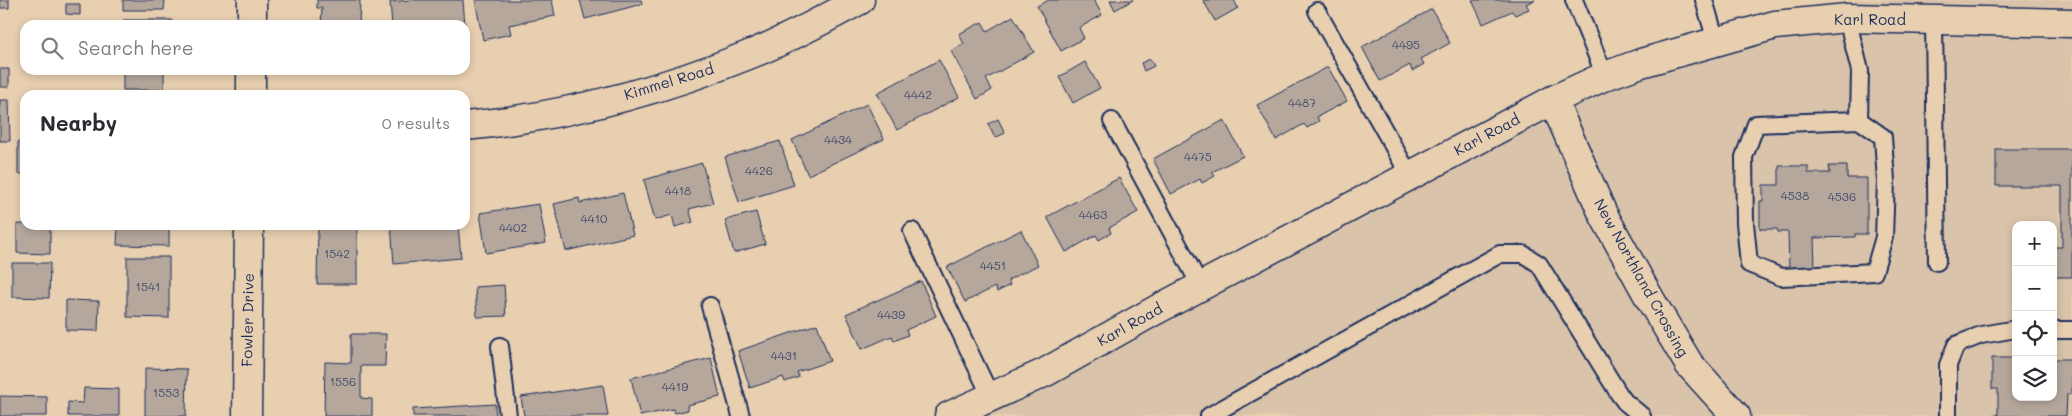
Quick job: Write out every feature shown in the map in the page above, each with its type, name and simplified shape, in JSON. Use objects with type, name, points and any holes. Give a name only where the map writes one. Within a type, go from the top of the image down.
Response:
[{"type":"main road","points":[[252,0],[252,20]]},
{"type":"main road","name":"Kimmel Road","points":[[470,126],[498,123],[642,93],[753,54],[808,28],[860,0]]},
{"type":"main road","name":"Karl Road","points":[[949,416],[1046,372],[1201,286],[1554,100],[1605,76],[1641,63],[1776,25],[1846,9],[1934,20],[2072,23]]},
{"type":"main road","points":[[251,75],[251,90]]},
{"type":"main road","name":"New Northland Crossing","points":[[1554,100],[1603,214],[1650,299],[1689,364],[1736,416]]},
{"type":"main road","name":"Fowler Drive","points":[[247,416],[249,230]]},
{"type":"lane","points":[[1574,0],[1605,76]]},
{"type":"lane","points":[[1704,0],[1716,41]]},
{"type":"lane","points":[[1846,9],[1860,71],[1859,120]]},
{"type":"lane","points":[[1317,12],[1410,176]]},
{"type":"lane","points":[[1934,20],[1938,262]]},
{"type":"lane","points":[[1859,120],[1883,137],[1886,181],[1884,238],[1874,272],[1782,277],[1749,264],[1745,223],[1744,158],[1756,124],[1859,120]]},
{"type":"lane","points":[[1112,121],[1201,286]]},
{"type":"lane","points":[[912,231],[991,397]]},
{"type":"lane","points":[[1209,416],[1500,254],[1523,254],[1539,264],[1619,394],[1642,416]]},
{"type":"lane","points":[[710,306],[741,416]]},
{"type":"lane","points":[[1948,416],[1948,365],[1956,345],[1981,335],[2012,330]]},
{"type":"lane","points":[[2057,330],[2072,330]]},
{"type":"lane","points":[[500,346],[508,416]]},
{"type":"shaded area","points":[[1855,0],[2072,0],[2072,416],[973,416],[1636,64],[1856,11]]},
{"type":"building","points":[[0,0],[9,0],[9,8],[0,8]]},
{"type":"building","points":[[123,0],[165,0],[164,10],[123,10]]},
{"type":"building","points":[[317,0],[360,0],[359,20],[321,20],[322,8],[317,8]]},
{"type":"building","points":[[463,0],[465,20],[392,20],[390,2]]},
{"type":"building","points":[[475,0],[552,0],[555,16],[509,25],[511,34],[483,40]]},
{"type":"building","points":[[580,0],[641,0],[642,4],[585,19]]},
{"type":"building","points":[[1049,0],[1094,0],[1102,15],[1079,28],[1084,38],[1061,51],[1037,6]]},
{"type":"building","points":[[1110,0],[1133,0],[1115,10]]},
{"type":"building","points":[[1203,0],[1234,0],[1238,8],[1215,21]]},
{"type":"building","points":[[1472,0],[1535,0],[1526,4],[1529,9],[1515,15],[1512,11],[1483,24]]},
{"type":"building","points":[[66,4],[80,4],[80,15],[66,14]]},
{"type":"building","points":[[1432,9],[1450,43],[1421,59],[1424,64],[1412,71],[1410,65],[1380,81],[1362,47]]},
{"type":"building","points":[[1013,16],[1034,52],[986,79],[992,90],[977,99],[951,51],[964,44],[959,34],[982,22],[987,31]]},
{"type":"building","points":[[1150,59],[1154,66],[1144,71],[1141,63]]},
{"type":"building","points":[[939,60],[959,97],[897,130],[877,93]]},
{"type":"building","points":[[1085,62],[1100,88],[1073,103],[1059,77]]},
{"type":"building","points":[[1328,67],[1347,101],[1317,117],[1319,121],[1307,128],[1304,124],[1276,140],[1257,105]]},
{"type":"building","points":[[0,69],[9,69],[9,87],[0,87]]},
{"type":"building","points":[[123,75],[164,75],[164,90],[123,90]]},
{"type":"building","points":[[0,100],[9,100],[10,141],[0,141]]},
{"type":"building","points":[[867,104],[884,139],[808,175],[792,140]]},
{"type":"building","points":[[998,119],[1005,133],[995,138],[988,124]]},
{"type":"building","points":[[1224,120],[1243,156],[1212,172],[1215,176],[1202,183],[1200,179],[1171,194],[1153,159]]},
{"type":"building","points":[[780,141],[794,185],[739,202],[725,157]]},
{"type":"building","points":[[18,142],[20,142],[20,174],[18,174]]},
{"type":"building","points":[[1996,149],[2072,149],[2072,277],[2057,277],[2057,247],[2062,247],[2062,186],[1996,186]]},
{"type":"building","points":[[702,163],[713,203],[689,209],[693,222],[675,227],[672,215],[655,220],[644,180]]},
{"type":"building","points":[[1779,166],[1808,166],[1808,173],[1830,173],[1829,166],[1847,166],[1847,178],[1867,178],[1867,234],[1855,234],[1855,237],[1814,238],[1815,268],[1789,269],[1788,232],[1778,232],[1777,229],[1760,229],[1760,201],[1763,201],[1763,185],[1779,185]]},
{"type":"building","points":[[1119,178],[1138,212],[1109,228],[1111,233],[1099,240],[1096,235],[1066,252],[1047,217]]},
{"type":"building","points":[[623,193],[633,235],[566,251],[554,204],[579,198],[580,203]]},
{"type":"building","points":[[539,204],[546,243],[486,253],[480,213]]},
{"type":"building","points":[[756,212],[765,244],[734,253],[725,220]]},
{"type":"building","points":[[17,224],[20,224],[20,230],[50,230],[50,254],[17,253]]},
{"type":"building","points":[[118,230],[169,230],[169,246],[117,245]]},
{"type":"building","points":[[318,230],[357,230],[357,284],[317,284]]},
{"type":"building","points":[[391,230],[458,230],[461,258],[394,264]]},
{"type":"building","points":[[1021,230],[1038,265],[1008,280],[1010,285],[997,292],[995,287],[965,302],[947,267]]},
{"type":"building","points":[[127,257],[169,257],[169,318],[127,317]]},
{"type":"building","points":[[12,263],[50,263],[49,298],[12,297]]},
{"type":"building","points":[[921,281],[936,316],[906,330],[908,335],[894,341],[892,336],[862,349],[846,314]]},
{"type":"building","points":[[504,285],[506,316],[477,317],[475,287]]},
{"type":"building","points":[[66,300],[99,301],[98,331],[66,330]]},
{"type":"building","points":[[817,324],[830,361],[797,372],[799,377],[785,382],[783,377],[750,388],[738,351]]},
{"type":"building","points":[[351,334],[386,334],[385,366],[361,366],[361,398],[372,399],[372,416],[324,416],[325,362],[351,363]]},
{"type":"building","points":[[711,358],[720,397],[687,405],[688,410],[675,413],[673,409],[640,416],[631,378]]},
{"type":"building","points":[[1992,358],[2012,358],[2012,401],[2057,401],[2057,359],[2072,359],[2072,394],[2067,394],[2066,416],[1992,416],[1998,415],[1998,389],[1992,389]]},
{"type":"building","points":[[145,368],[187,369],[186,416],[145,416]]},
{"type":"building","points":[[603,385],[608,416],[524,416],[521,397]]},
{"type":"building","points":[[84,388],[119,389],[119,416],[68,416],[68,402],[83,403]]},
{"type":"building","points":[[0,396],[47,397],[47,416],[0,416]]},
{"type":"building","points":[[495,404],[496,416],[413,416],[413,409]]}]
